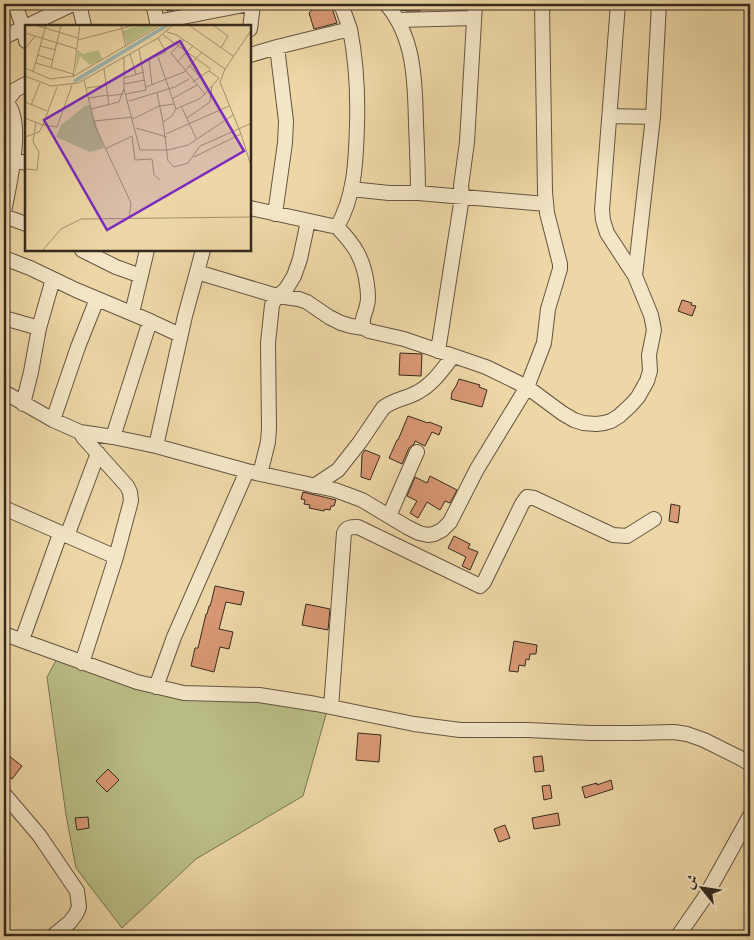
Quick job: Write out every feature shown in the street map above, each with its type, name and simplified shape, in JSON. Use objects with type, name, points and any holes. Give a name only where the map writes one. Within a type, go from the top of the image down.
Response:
[{"type":"street","points":[[4,37],[25,34],[15,4]]},
{"type":"street","points":[[39,25],[73,4]]},
{"type":"street","points":[[79,4],[84,25]]},
{"type":"street","points":[[153,4],[158,24],[251,4],[250,25]]},
{"type":"street","points":[[337,227],[348,204],[352,190],[358,109],[353,44],[341,4]]},
{"type":"street","points":[[438,351],[462,197],[461,186],[467,142],[474,4]]},
{"type":"street","points":[[4,392],[53,420],[80,432],[156,446],[253,473],[349,494],[419,533],[428,535],[442,530],[450,522],[477,469],[527,387],[544,342],[548,309],[560,269],[546,204],[542,4]]},
{"type":"street","points":[[197,272],[277,296],[299,299],[341,323],[404,339],[486,367],[527,387],[574,420],[589,424],[604,424],[619,416],[638,396],[650,371],[649,355],[654,330],[651,315],[635,276],[607,233],[603,220],[602,210],[618,4]]},
{"type":"street","points":[[635,276],[653,117],[659,4]]},
{"type":"street","points":[[391,9],[474,18]]},
{"type":"street","points":[[391,9],[401,25],[409,49],[415,82],[418,193]]},
{"type":"street","points":[[251,55],[350,29]]},
{"type":"street","points":[[275,214],[285,143],[286,121],[285,99],[277,47]]},
{"type":"street","points":[[4,212],[20,161],[10,106],[5,101],[15,90],[25,85]]},
{"type":"street","points":[[610,116],[653,117]]},
{"type":"street","points":[[352,190],[418,193],[546,204]]},
{"type":"street","points":[[251,208],[337,227],[348,238],[360,256],[365,272],[368,304],[362,321],[364,328]]},
{"type":"street","points":[[4,216],[25,224]]},
{"type":"street","points":[[156,687],[174,638],[253,473],[265,456],[269,428],[268,343],[272,306],[277,296],[286,289],[294,276],[300,259],[308,221]]},
{"type":"street","points":[[84,251],[124,271],[141,276]]},
{"type":"street","points":[[132,313],[147,251]]},
{"type":"street","points":[[156,446],[180,335],[203,251]]},
{"type":"street","points":[[4,258],[180,335]]},
{"type":"street","points":[[23,404],[39,328],[52,279]]},
{"type":"street","points":[[53,420],[97,299]]},
{"type":"street","points":[[4,318],[39,328]]},
{"type":"street","points":[[112,437],[150,322]]},
{"type":"street","points":[[314,486],[338,470],[383,408],[398,399],[411,396],[424,388],[438,376],[453,356]]},
{"type":"street","points":[[80,432],[128,486],[131,501],[116,557],[82,663]]},
{"type":"street","points":[[389,516],[417,452]]},
{"type":"street","points":[[22,640],[98,453]]},
{"type":"street","points":[[331,707],[344,533],[350,527],[358,527],[480,586],[484,582],[527,497],[534,498],[613,535],[627,536],[654,519]]},
{"type":"street","points":[[5,512],[116,557]]},
{"type":"street","points":[[4,634],[137,682],[184,693],[259,695],[414,724],[460,730],[528,730],[582,733],[674,732],[704,740],[742,758],[750,764]]},
{"type":"street","points":[[4,794],[39,835],[77,891],[79,907],[76,914],[70,922],[53,936]]},
{"type":"street","points":[[678,936],[712,884],[750,816]]},
{"type":"green space","points":[[58,657],[173,697],[257,697],[327,711],[303,796],[196,859],[122,928],[76,868],[66,815],[47,677]]},
{"type":"building","points":[[166,4],[190,4],[190,7],[167,11]]},
{"type":"building","points":[[397,4],[421,4],[420,11],[401,10]]},
{"type":"building","points":[[331,5],[337,23],[314,29],[309,13],[313,9]]},
{"type":"building","points":[[682,300],[696,306],[692,316],[678,311]]},
{"type":"building","points":[[400,353],[422,354],[421,376],[399,375]]},
{"type":"building","points":[[459,379],[480,385],[479,387],[487,390],[482,407],[451,399],[452,392]]},
{"type":"building","points":[[408,416],[442,427],[439,435],[432,432],[425,446],[415,441],[409,448],[402,464],[389,458]]},
{"type":"building","points":[[365,450],[380,456],[370,480],[361,477],[362,455]]},
{"type":"building","points":[[430,476],[457,490],[450,503],[445,501],[440,510],[427,502],[418,518],[410,513],[417,501],[407,496],[415,477],[427,483]]},
{"type":"building","points":[[303,492],[336,500],[334,506],[331,506],[330,510],[325,509],[324,511],[309,508],[310,505],[304,504],[305,500],[301,499]]},
{"type":"building","points":[[671,504],[680,506],[678,523],[669,521]]},
{"type":"building","points":[[454,536],[470,544],[468,548],[478,552],[470,570],[462,566],[466,557],[448,548]]},
{"type":"building","points":[[215,586],[244,592],[241,605],[226,602],[219,629],[233,632],[229,649],[220,647],[214,672],[191,666],[195,648],[198,648]]},
{"type":"building","points":[[306,604],[330,609],[328,630],[302,625]]},
{"type":"building","points":[[514,641],[537,645],[536,654],[530,654],[529,660],[526,659],[525,666],[519,665],[518,672],[509,671]]},
{"type":"building","points":[[358,733],[381,735],[379,762],[356,760]]},
{"type":"building","points":[[4,752],[22,766],[12,779],[4,773]]},
{"type":"building","points":[[542,756],[544,771],[535,772],[533,757]]},
{"type":"building","points":[[108,769],[119,780],[107,792],[96,781]]},
{"type":"building","points":[[611,780],[613,789],[585,798],[582,787],[597,783],[597,785]]},
{"type":"building","points":[[550,785],[552,798],[544,800],[542,786]]},
{"type":"building","points":[[558,813],[560,825],[534,829],[532,818]]},
{"type":"building","points":[[88,817],[89,828],[77,830],[75,818]]},
{"type":"building","points":[[505,825],[510,838],[499,842],[494,829]]}]
